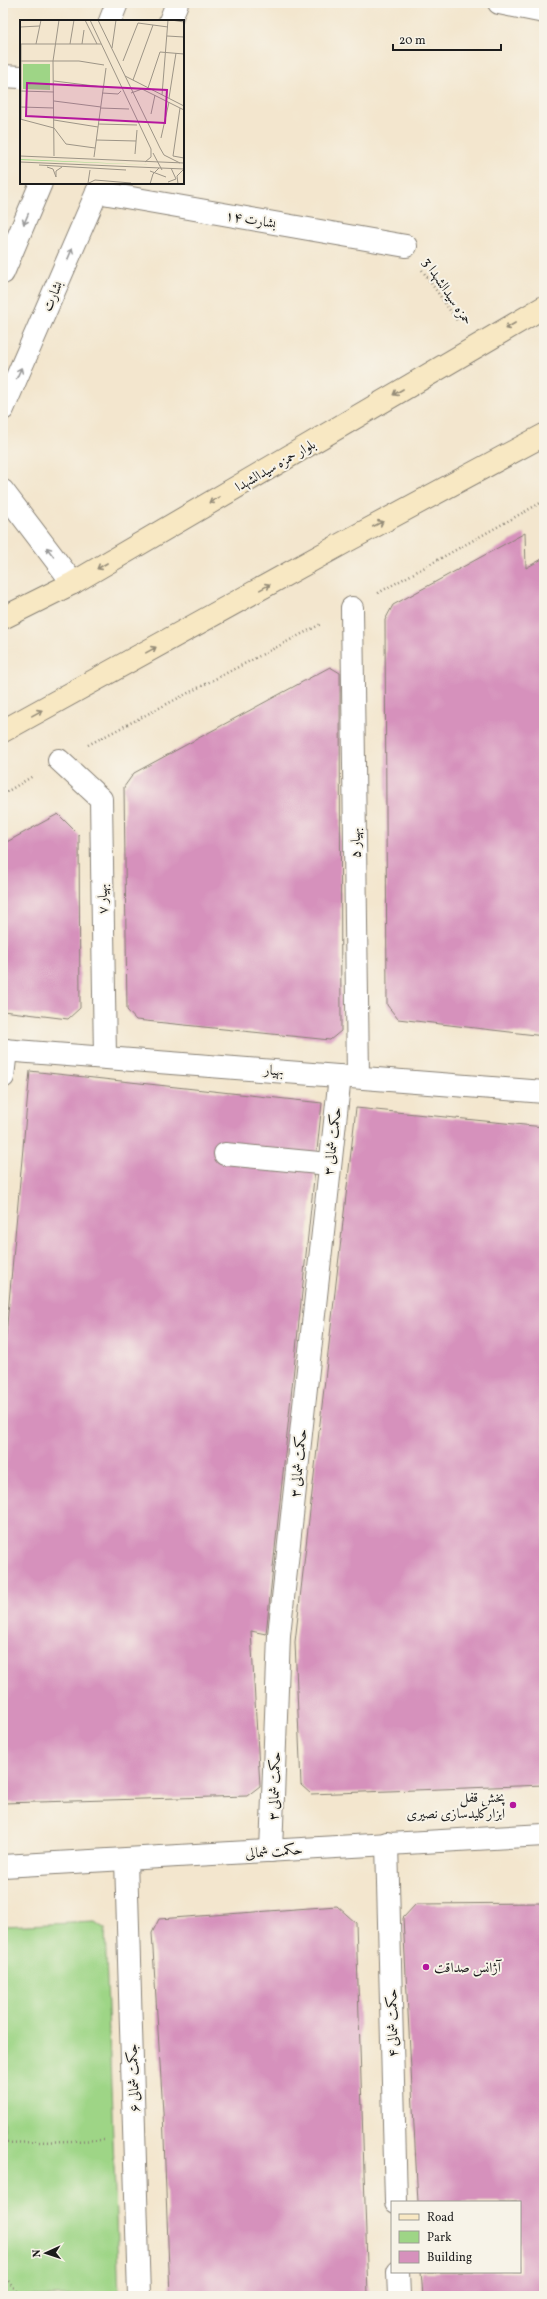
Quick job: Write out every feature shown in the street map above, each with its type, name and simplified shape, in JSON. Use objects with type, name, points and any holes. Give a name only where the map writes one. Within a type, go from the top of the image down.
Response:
[{"type":"main road","name":"بلوار حمزه سیدالشهدا","points":[[3,618],[73,583],[544,306]]},
{"type":"main road","points":[[3,731],[345,542],[544,435]]},
{"type":"street","points":[[110,20],[117,3]]},
{"type":"street","points":[[170,20],[177,3]]},
{"type":"street","points":[[499,3],[544,12]]},
{"type":"street","points":[[3,76],[20,77]]},
{"type":"street","points":[[3,273],[41,184]]},
{"type":"street","name":"بشارت ۱۴","points":[[99,187],[406,246]]},
{"type":"street","name":"بشارت","points":[[3,409],[99,187]]},
{"type":"street","points":[[3,491],[73,583]]},
{"type":"street","name":"بهیار ۵","points":[[349,1077],[352,608]]},
{"type":"street","name":"بهیار ۷","points":[[59,760],[101,800],[105,1057]]},
{"type":"street","points":[[3,1077],[4,1050]]},
{"type":"street","name":"بهیار","points":[[4,1050],[544,1092]]},
{"type":"street","name":"حکمت شمالی ۳","points":[[271,1851],[280,1635],[329,1164],[349,1077]]},
{"type":"street","points":[[226,1154],[329,1164]]},
{"type":"street","name":"حکمت شمالی","points":[[3,1866],[544,1835]]},
{"type":"street","name":"حکمت شمالی ۴","points":[[387,1844],[396,2201]]},
{"type":"street","name":"جکمت شمالی ۶","points":[[126,1860],[139,2296]]},
{"type":"street","points":[[398,2273],[399,2296]]},
{"type":"path","name":"حمزه سیدالشهدا 3","points":[[406,246],[475,347]]},
{"type":"path","points":[[3,794],[59,760],[352,608],[544,501]]},
{"type":"path","points":[[3,2143],[134,2139]]},
{"type":"path","points":[[3,2275],[21,2296]]},
{"type":"green space","points":[[95,1922],[105,1929],[119,2296],[3,2296],[3,1926]]},
{"type":"building","points":[[525,533],[526,568],[544,558],[544,1036],[398,1019],[387,1005],[385,620],[393,605]]},
{"type":"building","points":[[330,667],[340,673],[341,1031],[330,1040],[136,1020],[127,1010],[124,787],[134,773]]},
{"type":"building","points":[[58,814],[79,835],[80,1008],[68,1019],[3,1011],[3,844]]},
{"type":"building","points":[[30,1071],[322,1103],[266,1634],[251,1631],[260,1786],[247,1796],[3,1803],[3,1368]]},
{"type":"building","points":[[356,1108],[544,1127],[544,1785],[311,1794],[301,1785],[295,1642]]},
{"type":"building","points":[[544,1903],[544,2296],[423,2296],[421,2273],[521,2273],[521,2201],[418,2201],[403,1918],[416,1904]]},
{"type":"building","points":[[337,1906],[356,1923],[368,2296],[170,2296],[163,2112],[152,1933],[159,1919]]},
{"type":"place","name":"پخش قفل ابزارکلیدسازی نصیری","points":[[513,1805]]},
{"type":"place","name":"آژانس صداقت","points":[[426,1967]]}]
